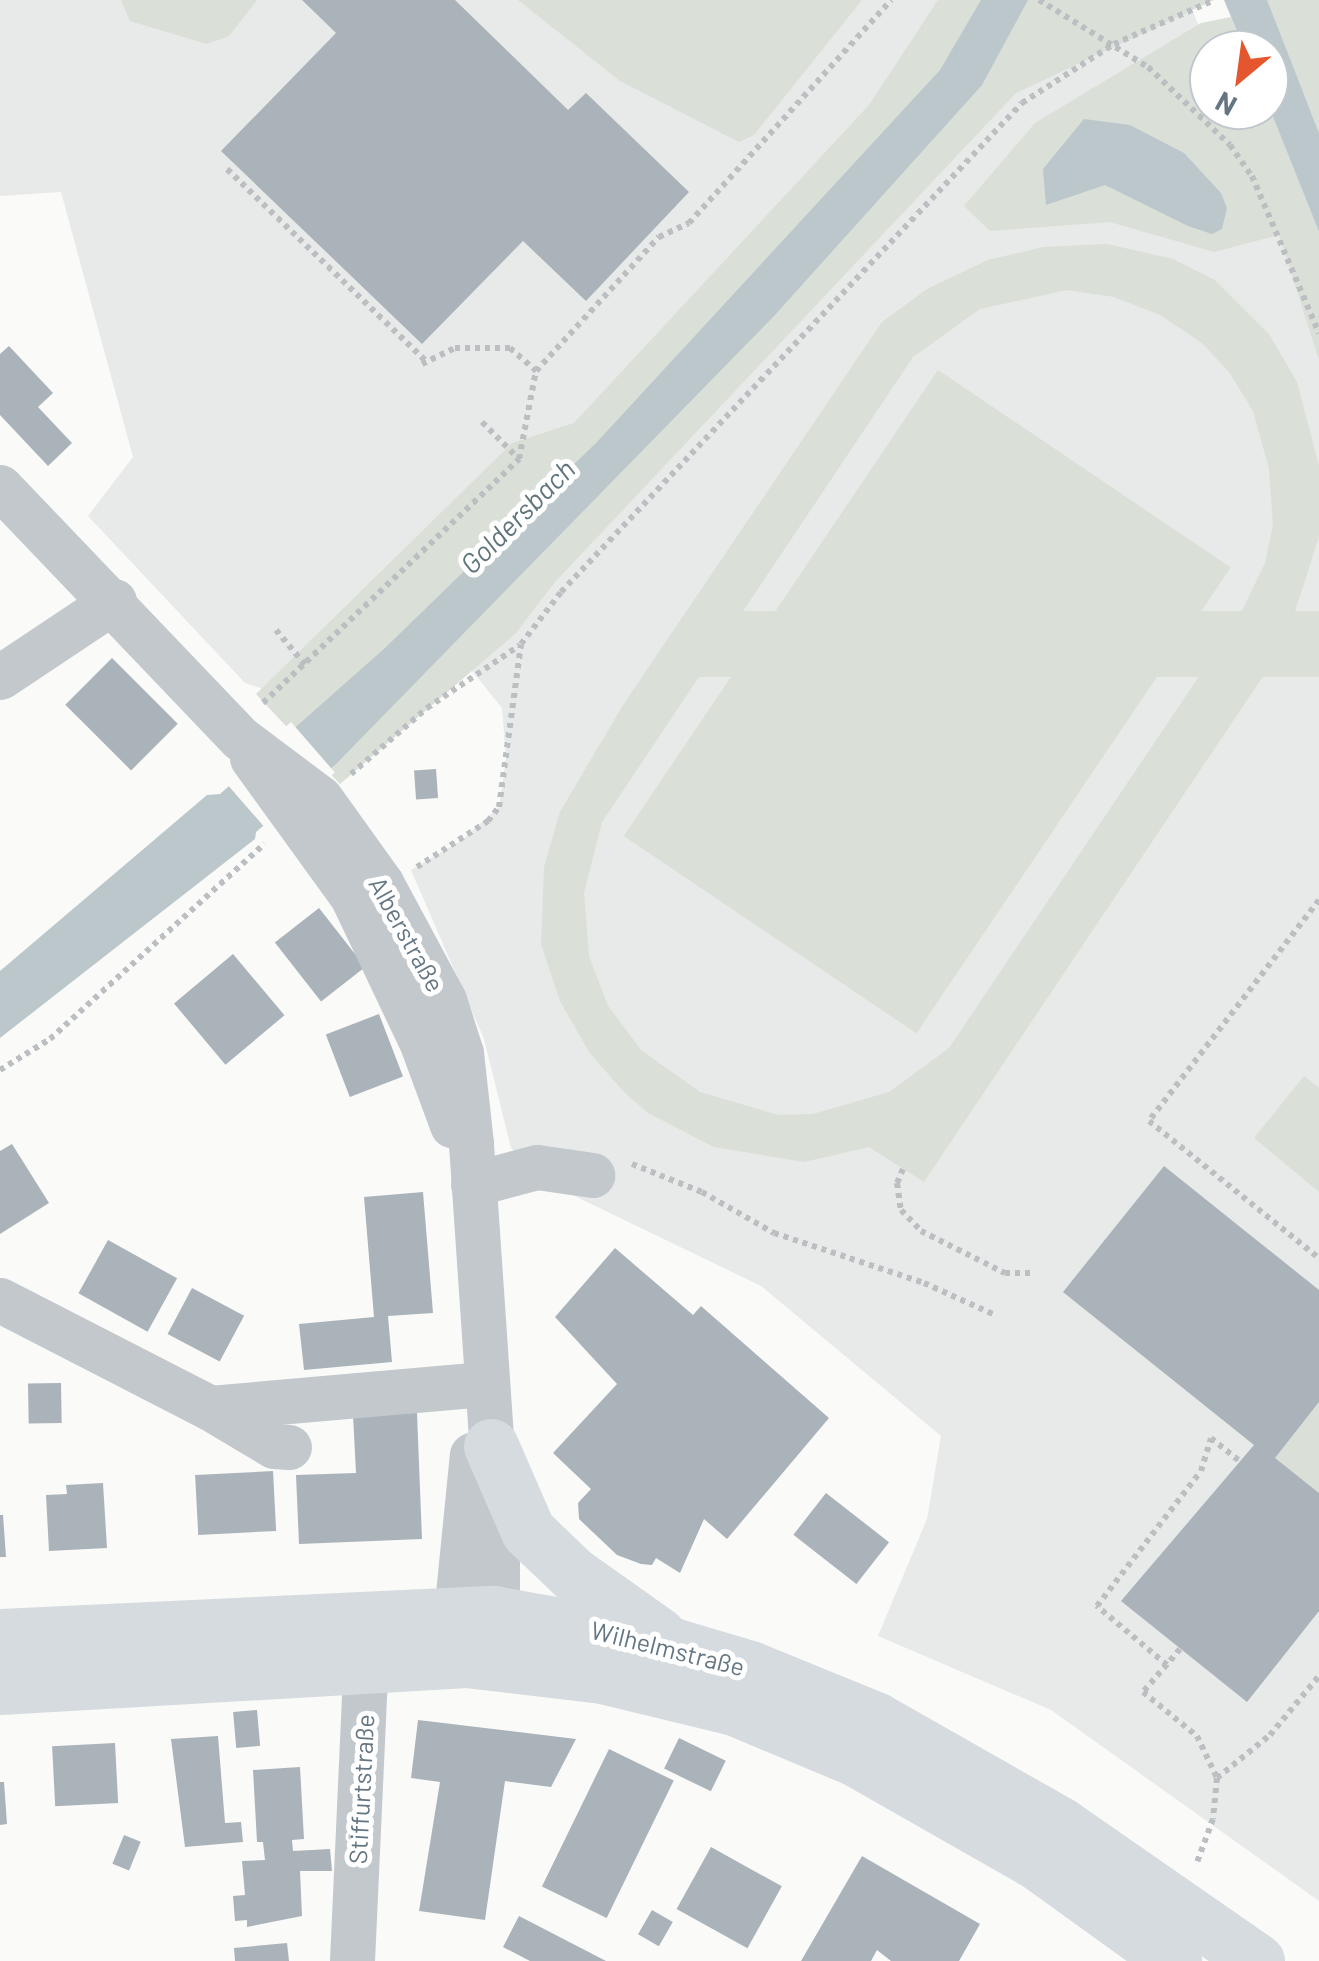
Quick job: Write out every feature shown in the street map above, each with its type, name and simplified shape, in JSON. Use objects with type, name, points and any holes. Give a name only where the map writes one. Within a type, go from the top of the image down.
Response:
[{"type":"main road","points":[[491,1446],[528,1532],[573,1574],[673,1645]]},
{"type":"main road","name":"Wilhelmstraße","points":[[0,1636],[367,1641],[474,1637],[673,1645],[750,1668],[875,1719],[1060,1824],[1257,1961]]},
{"type":"main road","name":"Wilhelmstraße","points":[[474,1637],[602,1676],[734,1708],[856,1759],[1038,1863],[1174,1961]]},
{"type":"main road","name":"Wilhelmstraße","points":[[0,1687],[367,1641]]},
{"type":"street","name":"Alberstraße","points":[[0,487],[114,600],[236,734],[381,883],[444,1000],[461,1053],[491,1446],[474,1637]]},
{"type":"street","points":[[0,678],[114,600]]},
{"type":"street","name":"Alberstraße","points":[[302,803],[352,896],[421,1042],[473,1184]]},
{"type":"street","points":[[473,1184],[537,1167],[602,1166]]},
{"type":"street","points":[[0,1300],[229,1405],[274,1446],[289,1447]]},
{"type":"street","name":"Alberstraße","points":[[474,1637],[484,1384]]},
{"type":"street","points":[[229,1405],[484,1384]]},
{"type":"street","name":"Stiffurtstraße","points":[[352,1961],[367,1641]]},
{"type":"path","points":[[236,734],[519,459],[536,371],[659,237],[690,223],[891,0]]},
{"type":"path","points":[[1039,0],[1114,44],[1180,91],[1252,176],[1319,333]]},
{"type":"path","points":[[0,1070],[50,1039],[302,803],[427,708],[521,644],[561,592],[724,426],[1022,102],[1114,44],[1214,0]]},
{"type":"path","points":[[228,170],[423,362],[455,348],[510,348],[536,371]]},
{"type":"path","points":[[482,422],[519,459]]},
{"type":"path","points":[[276,630],[307,667]]},
{"type":"path","points":[[381,883],[462,840],[498,806],[521,644]]},
{"type":"path","points":[[1319,900],[1149,1121],[1319,1258]]},
{"type":"path","points":[[602,1166],[702,1192],[774,1233],[924,1283],[995,1315]]},
{"type":"path","points":[[903,1169],[897,1183],[902,1210],[921,1231],[1005,1273],[1031,1272]]},
{"type":"path","points":[[1167,1666],[1097,1606],[1200,1471],[1211,1438],[1241,1462]]},
{"type":"path","points":[[1180,1649],[1144,1692],[1197,1736],[1218,1778]]},
{"type":"path","points":[[1198,1861],[1218,1778],[1270,1736],[1319,1676]]},
{"type":"shaded area","points":[[0,0],[1188,0],[1201,30],[1189,30],[1189,130],[1240,130],[1319,333],[1319,1901],[1051,1710],[878,1636],[927,1519],[941,1436],[761,1286],[558,1188],[511,1148],[484,1039],[411,870],[462,840],[499,807],[506,759],[502,708],[460,656],[266,690],[245,683],[88,516],[133,457],[61,192],[0,196]]},
{"type":"shaded area","points":[[121,0],[257,0],[229,36],[207,44],[130,21]]},
{"type":"shaded area","points":[[518,0],[862,0],[754,135],[739,142],[620,81]]},
{"type":"shaded area","points":[[938,0],[1214,0],[1016,93],[555,582],[515,634],[340,784],[256,694],[512,443],[574,423],[869,105]]},
{"type":"shaded area","points":[[981,0],[1028,0],[982,85],[774,316],[336,764],[256,832],[255,839],[0,1038],[0,971],[207,795],[220,794],[385,648],[597,442],[940,70]]},
{"type":"shaded area","points":[[1224,0],[1267,0],[1279,30],[1237,30]]},
{"type":"shaded area","points":[[1229,0],[1319,0],[1319,133],[1303,93],[1289,75],[1289,30],[1253,30]]},
{"type":"shaded area","points":[[1231,17],[1237,30],[1189,30],[1201,23]]},
{"type":"shaded area","points":[[1189,30],[1189,130],[1278,130],[1319,232],[1319,360],[1279,235],[1214,252],[1110,222],[990,231],[964,206],[1035,123]]},
{"type":"shaded area","points":[[1289,56],[1319,133],[1319,232],[1278,130],[1289,130]]},
{"type":"shaded area","points":[[1084,119],[1130,125],[1184,153],[1221,193],[1227,208],[1222,229],[1212,234],[1188,226],[1105,185],[1046,205],[1043,169]]},
{"type":"shaded area","points":[[1107,244],[1173,259],[1215,280],[1269,334],[1297,382],[1319,466],[1319,537],[1284,645],[924,1182],[869,1147],[804,1162],[714,1147],[648,1113],[623,1091],[589,1052],[560,1001],[541,944],[544,867],[560,812],[623,705],[882,322],[927,289],[988,260],[1043,247]],"holes":[[[1067,290],[1114,297],[1160,315],[1202,343],[1229,372],[1253,411],[1269,469],[1273,525],[1265,563],[1239,617],[949,1048],[889,1092],[813,1114],[778,1115],[700,1092],[641,1050],[608,1006],[589,956],[584,893],[602,822],[913,357],[980,309]]]},
{"type":"shaded area","points":[[938,370],[1231,567],[916,1033],[624,836]]},
{"type":"shaded area","points":[[686,611],[1319,611],[1319,677],[686,677]]},
{"type":"shaded area","points":[[1304,1076],[1319,1088],[1319,1192],[1254,1138]]},
{"type":"shaded area","points":[[1319,1402],[1319,1493],[1275,1458]]},
{"type":"pier","points":[[291,722],[335,773],[268,831],[224,780]]},
{"type":"building","points":[[302,0],[455,0],[568,110],[586,93],[689,192],[586,301],[523,241],[422,344],[221,151],[336,33]]},
{"type":"building","points":[[9,346],[53,393],[38,407],[72,443],[48,466],[0,415],[0,354]]},
{"type":"building","points":[[112,658],[178,724],[131,770],[65,705]]},
{"type":"building","points":[[436,769],[438,798],[416,799],[414,771]]},
{"type":"building","points":[[319,908],[365,967],[321,1002],[275,942]]},
{"type":"building","points":[[233,954],[284,1015],[225,1065],[174,1003]]},
{"type":"building","points":[[379,1014],[403,1077],[350,1097],[326,1034]]},
{"type":"building","points":[[12,1144],[49,1203],[0,1234],[0,1151]]},
{"type":"building","points":[[1164,1166],[1319,1290],[1319,1402],[1275,1458],[1319,1493],[1319,1611],[1247,1702],[1121,1601],[1254,1445],[1063,1292]]},
{"type":"building","points":[[423,1192],[433,1313],[388,1316],[392,1362],[304,1370],[299,1324],[374,1317],[364,1197]]},
{"type":"building","points":[[108,1240],[177,1278],[148,1332],[78,1293]]},
{"type":"building","points":[[615,1248],[693,1315],[701,1306],[829,1418],[727,1539],[704,1519],[680,1573],[656,1558],[652,1565],[617,1555],[579,1519],[578,1503],[591,1489],[553,1453],[617,1384],[555,1317]]},
{"type":"building","points":[[192,1288],[244,1316],[220,1362],[168,1334]]},
{"type":"building","points":[[61,1383],[62,1423],[29,1424],[28,1384]]},
{"type":"building","points":[[417,1413],[422,1539],[299,1544],[296,1475],[356,1473],[353,1415]]},
{"type":"building","points":[[273,1471],[276,1531],[198,1535],[195,1475]]},
{"type":"building","points":[[103,1483],[107,1548],[49,1551],[46,1495],[67,1494],[66,1485]]},
{"type":"building","points":[[826,1493],[889,1542],[856,1584],[793,1535]]},
{"type":"building","points":[[3,1515],[6,1557],[0,1557]]},
{"type":"building","points":[[257,1710],[260,1746],[236,1748],[233,1712]]},
{"type":"building","points":[[418,1720],[576,1739],[551,1787],[505,1781],[485,1920],[419,1911],[440,1782],[411,1778]]},
{"type":"building","points":[[218,1736],[225,1823],[241,1822],[243,1842],[185,1847],[171,1739]]},
{"type":"building","points":[[679,1738],[726,1761],[711,1791],[664,1769]]},
{"type":"building","points":[[115,1743],[118,1803],[55,1806],[52,1746]]},
{"type":"building","points":[[609,1749],[674,1781],[607,1918],[542,1887]]},
{"type":"building","points":[[300,1767],[304,1839],[292,1840],[293,1851],[330,1849],[332,1871],[300,1871],[302,1916],[247,1927],[247,1920],[235,1921],[233,1896],[245,1895],[242,1861],[265,1860],[263,1842],[257,1842],[253,1770]]},
{"type":"building","points":[[0,1782],[4,1782],[7,1824],[0,1825]]},
{"type":"building","points":[[124,1835],[141,1842],[129,1870],[112,1864]]},
{"type":"building","points":[[711,1847],[782,1886],[747,1948],[677,1909]]},
{"type":"building","points":[[862,1856],[980,1924],[959,1961],[891,1961],[877,1950],[871,1961],[801,1961]]},
{"type":"building","points":[[652,1910],[673,1922],[659,1946],[638,1934]]},
{"type":"building","points":[[519,1916],[606,1961],[530,1961],[503,1947]]},
{"type":"building","points":[[287,1943],[289,1961],[235,1961],[234,1948]]},
{"type":"water label","name":"Goldersbach","points":[[517,516]]}]
